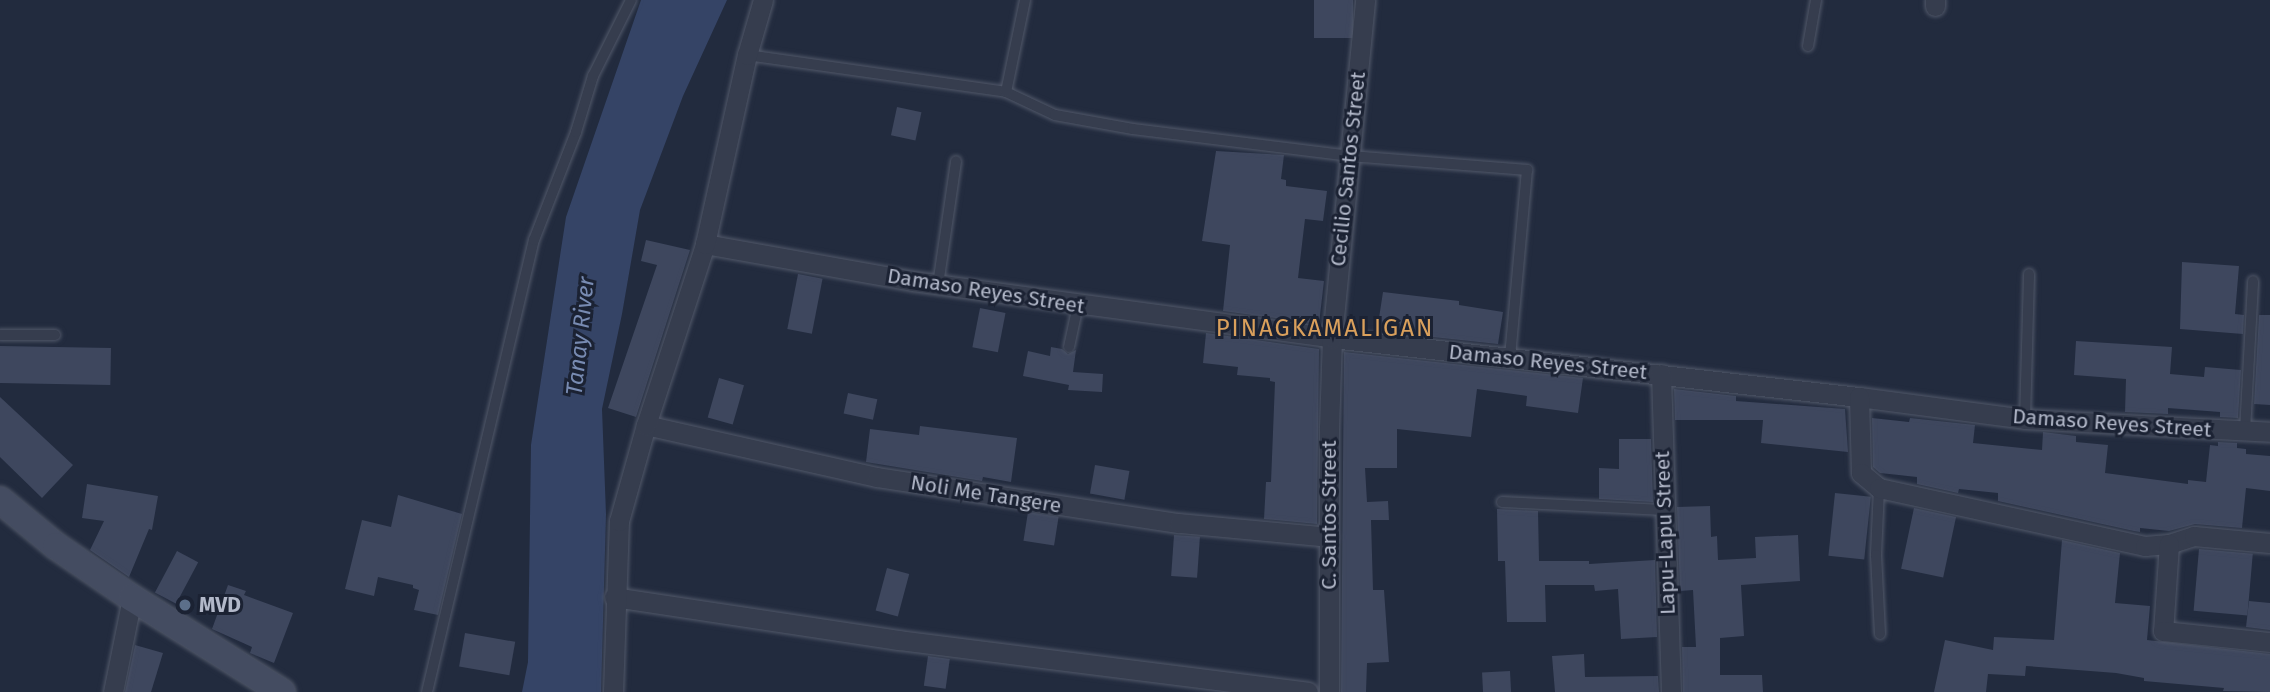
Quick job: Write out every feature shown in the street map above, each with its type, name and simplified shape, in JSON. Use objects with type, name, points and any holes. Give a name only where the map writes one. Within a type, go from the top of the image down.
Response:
[{"type":"main road","points":[[0,500],[56,546],[132,598],[282,692]]},
{"type":"street","points":[[613,692],[614,597],[619,521],[646,425],[705,244],[747,55],[763,0]]},
{"type":"street","name":"Cecilio Santos Street","points":[[1332,338],[1365,0]]},
{"type":"street","name":"Damaso Reyes Street","points":[[705,244],[938,285],[1332,338],[1859,397],[2025,419],[2270,432]]},
{"type":"street","name":"C. Santos Street","points":[[1329,692],[1332,338]]},
{"type":"street","name":"Lapu-Lapu Street","points":[[1661,374],[1671,692]]},
{"type":"street","points":[[1859,397],[1861,473],[1879,488],[2145,546],[2169,544],[2194,536],[2270,543]]},
{"type":"street","name":"Noli Me Tangere","points":[[646,425],[877,477],[1180,523],[1329,537]]},
{"type":"street","points":[[2169,544],[2163,631],[2270,642]]},
{"type":"street","points":[[614,597],[912,642],[1308,692]]},
{"type":"street","points":[[113,692],[132,598]]},
{"type":"lane","points":[[427,692],[534,240],[576,132],[593,76],[631,0]]},
{"type":"lane","points":[[1006,92],[1025,0]]},
{"type":"lane","points":[[1808,46],[1816,0]]},
{"type":"lane","points":[[747,55],[1006,92],[1055,116],[1132,129],[1350,156],[1527,170],[1510,358]]},
{"type":"lane","points":[[938,285],[956,161]]},
{"type":"lane","points":[[2025,419],[2029,274]]},
{"type":"lane","points":[[2245,431],[2253,281]]},
{"type":"lane","points":[[1069,347],[1078,305]]},
{"type":"lane","points":[[0,335],[55,335]]},
{"type":"lane","points":[[1879,488],[1876,555],[1880,634]]},
{"type":"lane","points":[[1502,502],[1664,510]]},
{"type":"water","name":"Tanay River","points":[[641,0],[727,0],[683,96],[640,210],[602,409],[606,514],[601,692],[522,692],[528,662],[531,445],[566,217]]},
{"type":"building","points":[[1314,0],[1353,0],[1353,38],[1314,38]]},
{"type":"building","points":[[897,107],[921,112],[915,141],[891,135]]},
{"type":"building","points":[[1216,151],[1284,155],[1281,179],[1286,180],[1286,186],[1327,191],[1323,221],[1305,219],[1298,278],[1324,281],[1319,324],[1223,311],[1230,245],[1202,241]]},
{"type":"building","points":[[646,240],[690,250],[636,417],[608,408],[657,265],[641,261]]},
{"type":"building","points":[[2182,262],[2239,266],[2235,314],[2244,315],[2243,334],[2180,329]]},
{"type":"building","points":[[798,274],[823,279],[812,334],[787,329]]},
{"type":"building","points":[[1383,292],[1459,301],[1459,305],[1503,312],[1498,344],[1377,331]]},
{"type":"building","points":[[980,308],[1006,313],[998,352],[972,347]]},
{"type":"building","points":[[2259,315],[2270,315],[2270,405],[2254,404]]},
{"type":"building","points":[[1206,333],[1319,349],[1317,524],[1264,519],[1266,482],[1271,482],[1275,382],[1270,381],[1270,378],[1237,375],[1238,367],[1203,363]]},
{"type":"building","points":[[2076,341],[2172,347],[2170,374],[2204,377],[2205,367],[2241,370],[2238,418],[2220,417],[2220,412],[2168,408],[2168,414],[2125,412],[2126,379],[2074,375]]},
{"type":"building","points":[[0,346],[111,348],[110,385],[0,383]]},
{"type":"building","points":[[1051,347],[1062,349],[1068,354],[1076,350],[1073,372],[1103,374],[1102,392],[1068,390],[1069,385],[1023,376],[1028,351],[1050,356]]},
{"type":"building","points":[[1344,352],[1583,378],[1578,413],[1526,406],[1527,396],[1477,389],[1471,437],[1397,429],[1397,468],[1365,468],[1367,502],[1388,501],[1389,520],[1371,520],[1373,590],[1384,590],[1389,662],[1367,663],[1366,692],[1341,692]]},
{"type":"building","points":[[719,378],[744,385],[733,425],[708,417]]},
{"type":"building","points":[[1674,389],[1736,396],[1736,401],[1845,409],[1848,452],[1761,443],[1763,420],[1675,420]]},
{"type":"building","points":[[848,393],[877,399],[873,420],[844,414]]},
{"type":"building","points":[[0,397],[73,465],[42,498],[0,457]]},
{"type":"building","points":[[1872,418],[1909,422],[1910,418],[1975,425],[1973,443],[2042,450],[2043,432],[2076,436],[2076,442],[2108,445],[2105,473],[2188,484],[2188,480],[2206,482],[2210,445],[2218,446],[2218,442],[2237,443],[2237,448],[2246,449],[2246,454],[2270,456],[2270,491],[2246,488],[2242,528],[2195,524],[2169,531],[2140,528],[2140,532],[2134,531],[1998,501],[1998,493],[1959,489],[1958,493],[1917,484],[1917,477],[1880,473],[1873,467]]},
{"type":"building","points":[[920,426],[1017,438],[1011,482],[983,477],[982,481],[866,462],[870,429],[919,435]]},
{"type":"building","points":[[1619,439],[1651,439],[1653,502],[1599,499],[1599,468],[1619,469]]},
{"type":"building","points":[[1095,465],[1129,471],[1124,500],[1090,494]]},
{"type":"building","points":[[87,484],[158,496],[152,530],[149,529],[129,577],[90,550],[104,521],[82,518]]},
{"type":"building","points":[[1835,493],[1871,497],[1864,559],[1828,556]]},
{"type":"building","points":[[398,495],[462,514],[438,615],[414,610],[419,590],[413,588],[413,585],[378,577],[374,596],[345,589],[362,520],[391,527]]},
{"type":"building","points":[[1710,506],[1711,537],[1717,536],[1718,560],[1756,558],[1755,537],[1798,535],[1800,581],[1741,585],[1744,636],[1720,638],[1720,675],[1762,675],[1763,692],[1683,692],[1682,647],[1696,647],[1693,590],[1680,591],[1677,507]]},
{"type":"building","points":[[1914,508],[1956,517],[1943,578],[1901,569]]},
{"type":"building","points":[[1497,509],[1538,511],[1539,561],[1589,561],[1589,564],[1655,560],[1657,637],[1621,639],[1618,589],[1595,591],[1594,585],[1545,585],[1546,622],[1507,622],[1505,561],[1498,561]]},
{"type":"building","points":[[1028,512],[1059,517],[1054,545],[1023,541]]},
{"type":"building","points":[[1174,535],[1200,537],[1197,578],[1171,576]]},
{"type":"building","points":[[2062,540],[2120,553],[2115,603],[2150,606],[2147,640],[2270,654],[2270,692],[2223,691],[2224,688],[2144,681],[2144,678],[2116,673],[2026,666],[2025,676],[1988,674],[1986,692],[1934,692],[1945,640],[1993,650],[1994,637],[2054,640]]},
{"type":"building","points":[[2199,549],[2253,554],[2247,615],[2194,611]]},
{"type":"building","points":[[177,551],[198,562],[176,604],[155,592]]},
{"type":"building","points":[[887,568],[909,574],[898,616],[876,611]]},
{"type":"building","points":[[228,585],[246,591],[244,595],[293,613],[274,663],[250,653],[252,647],[212,629]]},
{"type":"building","points":[[2249,601],[2270,603],[2270,630],[2246,627]]},
{"type":"building","points":[[465,633],[515,642],[509,675],[459,666]]},
{"type":"building","points":[[135,645],[163,653],[151,692],[125,692]]},
{"type":"building","points":[[1584,654],[1585,677],[1658,676],[1659,692],[1555,692],[1552,656]]},
{"type":"building","points":[[928,656],[950,659],[946,689],[924,686]]},
{"type":"building","points":[[1510,671],[1511,692],[1483,692],[1482,672]]},
{"type":"place","name":"MVD","points":[[185,605]]},
{"type":"district","name":"PINAGKAMALIGAN","points":[[1325,329]]}]
